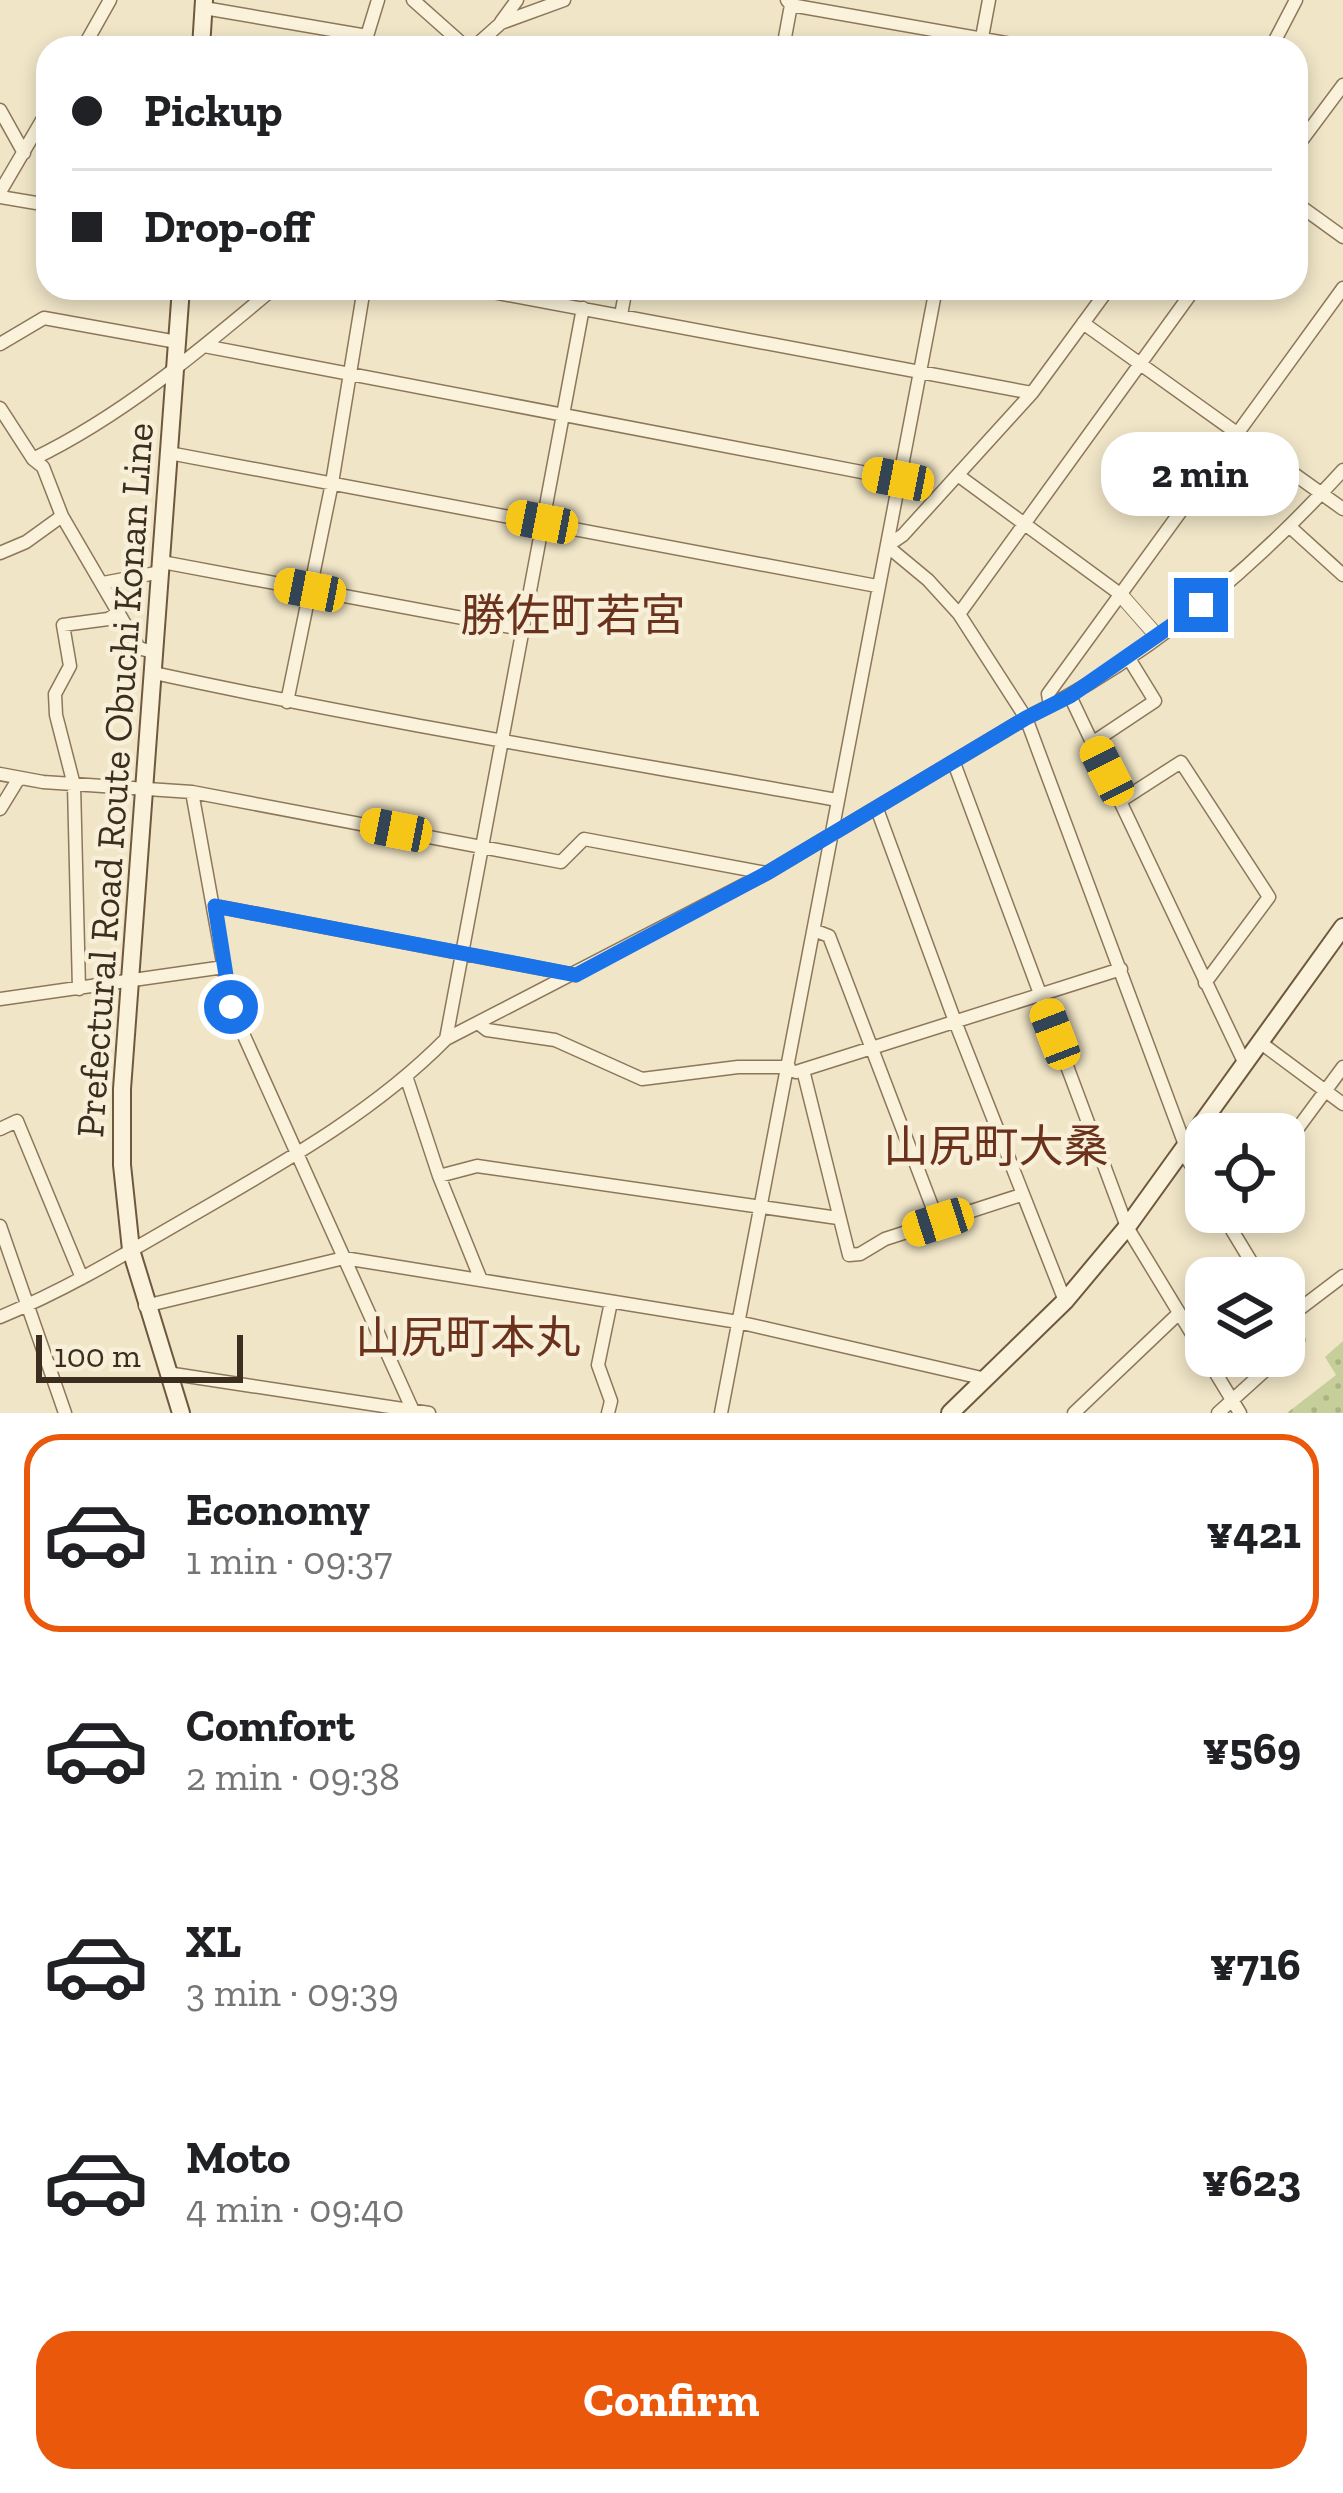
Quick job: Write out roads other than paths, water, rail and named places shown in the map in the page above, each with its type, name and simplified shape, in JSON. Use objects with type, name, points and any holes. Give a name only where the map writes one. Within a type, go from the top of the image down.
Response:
[{"type":"main road","points":[[202,36],[204,4]]},
{"type":"main road","name":"Prefectural Road Route Obuchi Konan Line","points":[[180,300],[122,1089],[122,1165],[131,1250],[181,1413]]},
{"type":"main road","points":[[950,1413],[1065,1301],[1127,1227],[1343,927]]},
{"type":"street","points":[[90,36],[110,0]]},
{"type":"street","points":[[204,4],[367,36],[378,0]]},
{"type":"street","points":[[413,0],[456,36]]},
{"type":"street","points":[[485,36],[517,0]]},
{"type":"street","points":[[501,23],[564,0]]},
{"type":"street","points":[[982,36],[989,0]]},
{"type":"street","points":[[1277,36],[1296,0]]},
{"type":"street","points":[[785,36],[789,2],[948,36]]},
{"type":"street","points":[[1308,132],[1343,85]]},
{"type":"street","points":[[0,110],[24,153]]},
{"type":"street","points":[[36,132],[0,194],[36,203]]},
{"type":"street","points":[[1308,212],[1343,237]]},
{"type":"street","points":[[1050,706],[1048,694],[1343,288]]},
{"type":"street","points":[[33,459],[63,445],[175,371],[260,300]]},
{"type":"street","points":[[287,702],[332,483],[362,300]]},
{"type":"street","points":[[538,300],[1032,393]]},
{"type":"street","points":[[621,315],[624,300]]},
{"type":"street","points":[[721,1413],[793,1070],[837,800],[933,300]]},
{"type":"street","points":[[887,546],[959,476],[1032,393],[1100,300]]},
{"type":"street","points":[[959,614],[1186,300]]},
{"type":"street","points":[[446,1040],[583,308]]},
{"type":"street","points":[[0,344],[44,318],[177,342]]},
{"type":"street","points":[[1083,323],[1343,509]]},
{"type":"street","points":[[204,346],[898,479]]},
{"type":"street","points":[[0,408],[43,467],[62,517],[139,648],[156,653]]},
{"type":"street","points":[[169,453],[877,586]]},
{"type":"street","points":[[0,1317],[82,1278],[298,1154],[406,1079],[446,1040],[767,873],[1070,696],[1201,605],[1343,470]]},
{"type":"street","points":[[959,476],[1120,594],[1157,636]]},
{"type":"street","points":[[0,553],[62,517]]},
{"type":"street","points":[[1288,526],[1343,575]]},
{"type":"street","points":[[887,546],[959,614],[1026,718],[1184,1148]]},
{"type":"street","points":[[103,583],[162,567],[521,629]]},
{"type":"street","points":[[79,988],[74,785],[56,716],[56,694],[70,666],[63,625],[119,613]]},
{"type":"street","points":[[1092,743],[1155,701],[1128,658]]},
{"type":"street","points":[[154,673],[443,733],[500,739],[837,800]]},
{"type":"street","points":[[1070,696],[1245,1064]]},
{"type":"street","points":[[1122,800],[1181,762],[1269,897],[1205,982]]},
{"type":"street","points":[[954,764],[1127,1227],[1236,1407]]},
{"type":"street","points":[[0,774],[74,785],[192,792],[561,862],[584,839],[767,873]]},
{"type":"street","points":[[0,809],[19,778]]},
{"type":"street","points":[[192,792],[231,1007],[414,1412]]},
{"type":"street","points":[[877,809],[1065,1301]]},
{"type":"street","points":[[215,906],[576,975]]},
{"type":"street","points":[[816,931],[830,936],[938,1222]]},
{"type":"street","points":[[0,999],[224,967]]},
{"type":"street","points":[[478,1024],[488,1030],[555,1040],[642,1079],[737,1067],[793,1070],[956,1024],[1121,969]]},
{"type":"street","points":[[1261,1043],[1343,1104]]},
{"type":"street","points":[[1305,1118],[1343,1067]]},
{"type":"street","points":[[793,1070],[848,1255],[1021,1195]]},
{"type":"street","points":[[406,1079],[481,1280]]},
{"type":"street","points":[[0,1129],[17,1121],[82,1278]]},
{"type":"street","points":[[439,1176],[477,1166],[838,1218]]},
{"type":"street","points":[[0,1226],[65,1413]]},
{"type":"street","points":[[145,1306],[344,1258],[739,1322],[986,1379]]},
{"type":"street","points":[[1305,1306],[1341,1282]]},
{"type":"street","points":[[608,1413],[611,1401],[598,1365],[611,1301]]},
{"type":"street","points":[[1074,1413],[1178,1313]]},
{"type":"street","points":[[167,1373],[429,1413]]},
{"type":"street","points":[[1218,1413],[1236,1407],[1262,1377]]},
{"type":"district","name":"勝佐町若宮","points":[[573,615]]},
{"type":"district","name":"山尻町大桑","points":[[996,1146]]},
{"type":"district","name":"山尻町本丸","points":[[468,1337]]}]
